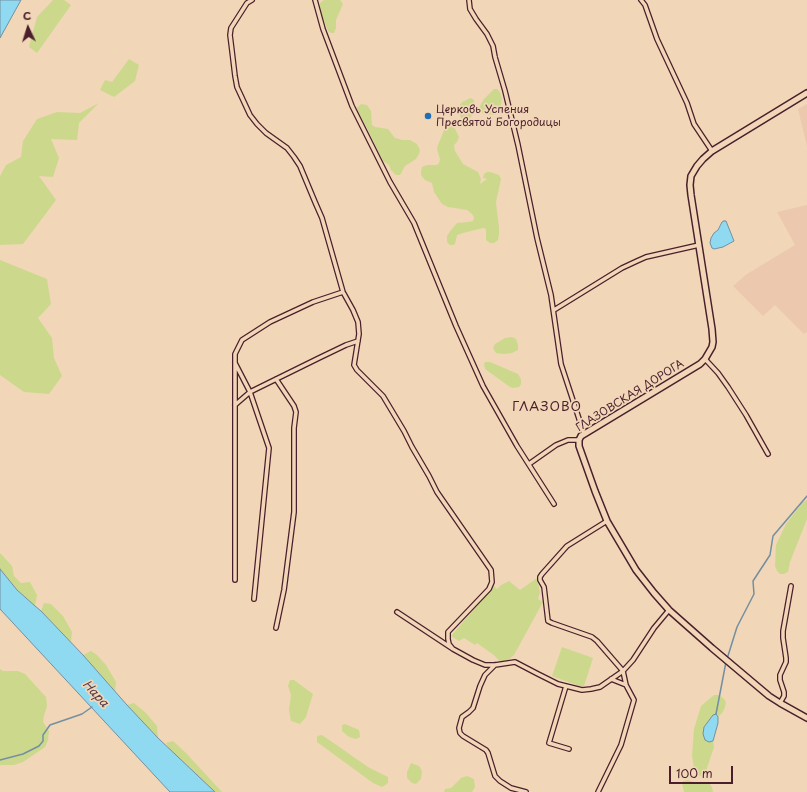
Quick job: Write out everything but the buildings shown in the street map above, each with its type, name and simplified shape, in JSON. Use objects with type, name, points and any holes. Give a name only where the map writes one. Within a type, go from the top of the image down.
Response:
[{"type":"street","points":[[252,0],[247,3],[231,28],[230,35],[237,87],[250,115],[257,124],[266,133],[287,148],[300,166],[322,218],[343,292],[358,322],[359,334],[354,364],[357,370],[384,396],[437,492],[491,570],[492,582],[489,589],[448,632],[449,644],[453,649]]},
{"type":"street","points":[[316,0],[323,29],[352,106],[390,182],[414,223],[456,326],[483,386],[554,504]]},
{"type":"street","points":[[469,0],[472,12],[487,34],[492,46],[505,91],[551,295],[561,364],[584,434]]},
{"type":"street","points":[[641,0],[645,6],[657,39],[687,103],[694,124],[712,151]]},
{"type":"street","points":[[768,454],[728,387],[705,359],[712,347],[712,329],[690,185],[691,176],[700,162],[712,151],[807,93]]},
{"type":"street","points":[[554,310],[622,268],[637,261],[646,257],[699,245]]},
{"type":"street","points":[[235,580],[235,354],[242,340],[270,322],[313,302],[343,292]]},
{"type":"street","points":[[235,405],[250,392],[339,348],[358,341]]},
{"type":"street","name":"ГЛАЗОВСКАЯ ДОРОГА","points":[[705,359],[700,364],[581,436],[578,440],[579,446],[607,521],[636,570],[654,594],[669,610],[769,696],[807,718]]},
{"type":"street","points":[[235,362],[250,392],[269,448],[254,599]]},
{"type":"street","points":[[276,379],[294,406],[296,412],[294,428],[294,512],[284,590],[276,628]]},
{"type":"street","points":[[529,464],[556,445],[568,440],[578,440]]},
{"type":"street","points":[[598,792],[621,745],[634,700],[626,685],[623,671],[597,641],[592,637],[548,621],[544,587],[540,577],[567,546],[607,521]]},
{"type":"street","points":[[780,703],[784,696],[780,675],[786,662],[783,631],[790,586]]},
{"type":"street","points":[[397,612],[453,649],[473,660],[485,665],[495,666],[515,662],[558,684],[582,690],[600,687],[623,671],[633,660],[654,628],[669,610]]},
{"type":"street","points":[[495,666],[485,675],[473,708],[462,717],[459,728],[460,733],[486,750],[495,776],[500,782],[511,788],[526,792]]},
{"type":"street","points":[[611,679],[626,685]]},
{"type":"street","points":[[566,686],[549,743],[569,749]]},
{"type":"shaded area","points":[[807,104],[807,146],[798,109]]},
{"type":"shaded area","points":[[807,205],[807,332],[804,334],[775,305],[763,316],[733,286],[747,274],[795,245],[777,212]]},
{"type":"green space","points":[[53,0],[64,0],[71,5],[37,53],[29,47],[37,17]]},
{"type":"green space","points":[[324,0],[340,0],[343,4],[336,20],[336,28],[334,33],[328,31],[320,10],[320,3]]},
{"type":"green space","points":[[129,59],[139,65],[135,81],[114,97],[100,90],[105,80],[112,82]]},
{"type":"green space","points":[[494,89],[497,89],[500,92],[502,99],[500,109],[495,115],[484,114],[480,111],[480,106],[484,99]]},
{"type":"green space","points":[[471,98],[474,100],[474,109],[471,117],[465,120],[461,118],[457,109],[462,102]]},
{"type":"green space","points":[[99,103],[79,123],[77,140],[51,139],[59,158],[53,177],[39,176],[56,200],[23,244],[0,245],[0,176],[6,165],[21,157],[23,141],[37,119],[57,112],[80,113]]},
{"type":"green space","points":[[361,104],[367,105],[371,111],[372,125],[375,127],[388,129],[395,138],[410,140],[417,144],[420,150],[419,154],[416,159],[405,166],[400,175],[396,175],[391,170],[389,165],[383,161],[357,110]]},
{"type":"green space","points":[[451,124],[459,137],[454,145],[455,151],[463,164],[478,172],[481,179],[480,184],[487,179],[483,178],[484,174],[487,172],[499,175],[501,179],[496,202],[499,235],[498,240],[494,243],[490,243],[486,240],[486,229],[483,228],[457,235],[455,244],[450,245],[447,242],[447,236],[457,223],[473,221],[474,217],[467,210],[448,207],[442,204],[434,192],[432,183],[425,180],[421,175],[422,167],[427,165],[437,165],[439,163],[440,159],[437,149],[438,145],[445,125]]},
{"type":"green space","points":[[0,260],[47,279],[51,304],[38,318],[52,338],[54,358],[62,376],[49,394],[24,392],[0,375]]},
{"type":"green space","points":[[512,337],[516,339],[518,350],[512,353],[496,353],[493,348],[495,344],[505,338]]},
{"type":"green space","points":[[485,362],[490,362],[518,374],[521,379],[521,384],[519,387],[510,387],[485,369]]},
{"type":"green space","points":[[807,500],[807,519],[790,562],[788,572],[780,574],[775,566],[776,545],[786,524],[803,502]]},
{"type":"green space","points":[[0,553],[12,566],[14,576],[21,583],[30,582],[37,595],[35,606],[17,590],[0,569]]},
{"type":"green space","points":[[537,578],[540,592],[538,599],[543,602],[514,655],[508,660],[500,662],[495,656],[477,643],[475,645],[464,638],[459,641],[451,636],[494,586],[497,589],[509,581],[520,590]]},
{"type":"green space","points":[[44,603],[51,604],[63,616],[72,632],[71,642],[41,611]]},
{"type":"green space","points":[[562,647],[593,658],[584,686],[579,686],[552,676]]},
{"type":"green space","points":[[91,651],[106,665],[116,682],[115,691],[83,655]]},
{"type":"green space","points":[[0,669],[3,671],[18,671],[25,674],[46,697],[47,706],[43,722],[49,731],[48,740],[45,747],[23,762],[14,765],[0,765]]},
{"type":"green space","points":[[290,680],[294,680],[313,694],[306,717],[300,724],[291,721],[289,710],[291,695],[288,686]]},
{"type":"green space","points":[[714,695],[719,695],[726,702],[723,712],[718,717],[713,715],[704,727],[709,742],[713,741],[714,747],[705,774],[700,776],[694,770],[692,755],[694,729],[701,706]]},
{"type":"green space","points":[[134,703],[146,713],[157,726],[158,738],[127,705]]},
{"type":"green space","points":[[345,724],[359,730],[360,737],[356,739],[349,737],[342,731],[342,725]]},
{"type":"green space","points":[[322,735],[368,767],[388,777],[388,783],[382,787],[373,783],[317,742],[317,736]]},
{"type":"green space","points":[[173,741],[222,792],[215,792],[170,750],[166,743]]},
{"type":"green space","points":[[411,763],[419,766],[422,771],[421,779],[416,784],[412,783],[407,778],[407,772]]},
{"type":"green space","points":[[467,776],[474,779],[475,787],[472,792],[444,792],[445,789],[451,788],[461,778]]},
{"type":"green space","points":[[688,780],[700,784],[709,783],[713,792],[684,792],[682,784],[683,781]]},
{"type":"water","points":[[0,0],[21,0],[0,38]]},
{"type":"water","points":[[724,221],[726,221],[734,241],[723,247],[714,249],[710,243],[711,238]]},
{"type":"water","name":"Нара","points":[[0,569],[17,590],[41,611],[83,655],[158,738],[215,792],[170,792],[0,609]]},
{"type":"water","points":[[716,714],[718,717],[718,723],[713,741],[709,742],[705,740],[703,734],[704,727],[713,715]]},
{"type":"waterway","points":[[727,659],[737,627],[754,594],[753,581],[770,555],[773,536],[807,496]]},
{"type":"waterway","points":[[716,714],[726,662]]},
{"type":"waterway","name":"Нара","points":[[0,760],[23,754],[39,746],[43,741],[43,735],[50,725],[82,714],[92,707]]},
{"type":"place","name":"Церковь Успения Пресвятой Богородицы","points":[[428,116]]},
{"type":"district","name":"ГЛАЗОВО","points":[[547,407]]}]
